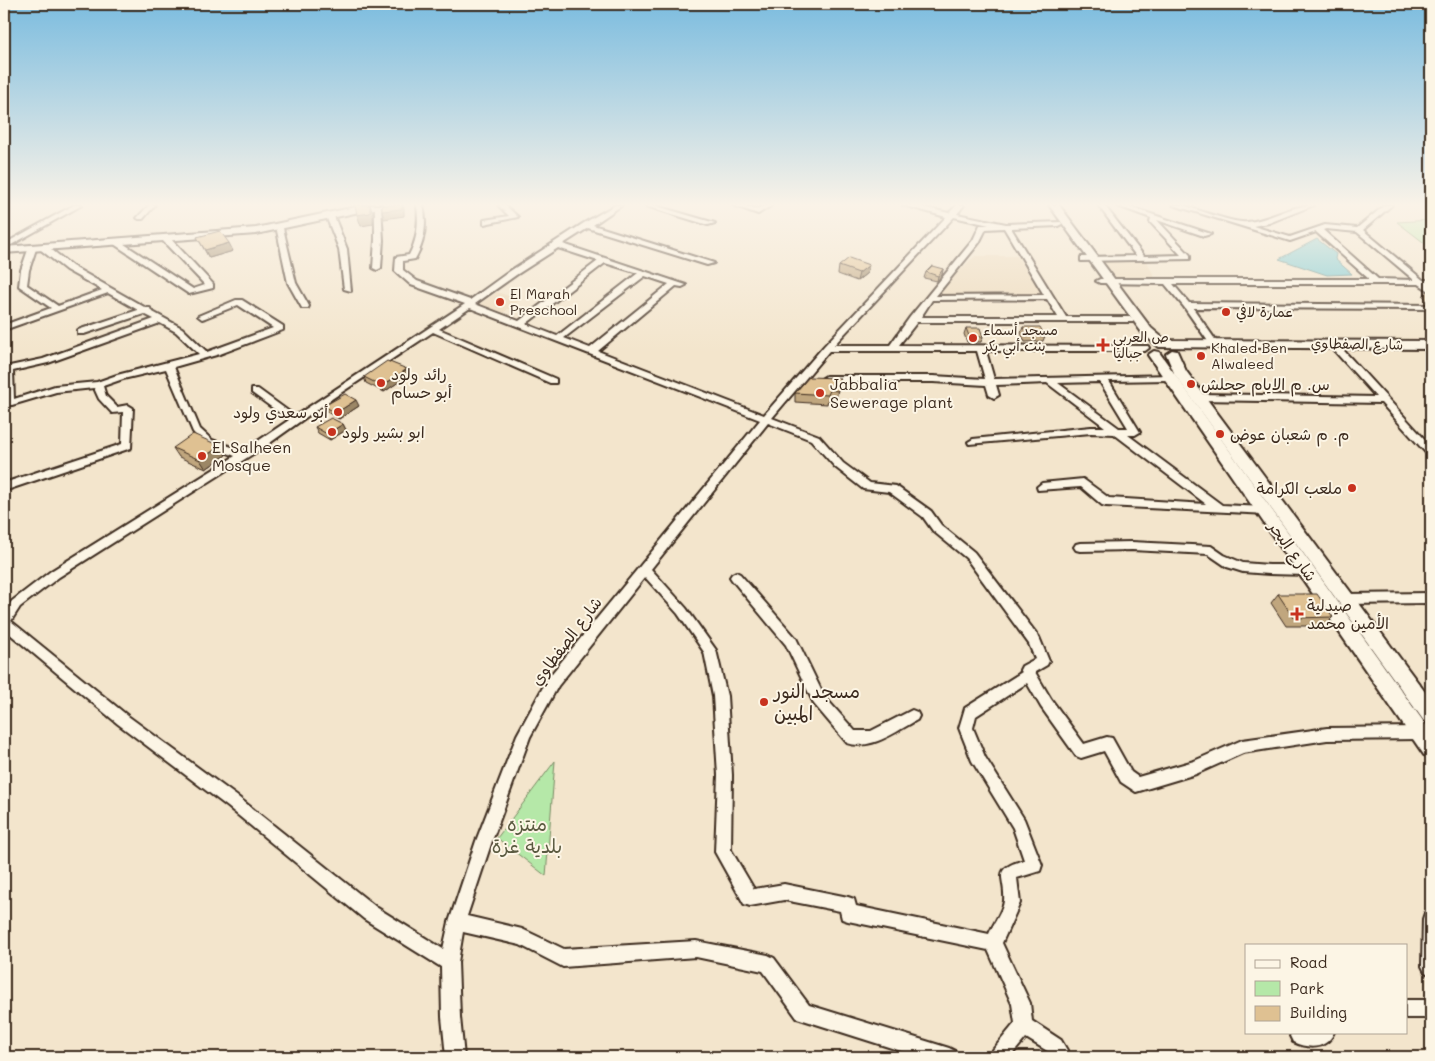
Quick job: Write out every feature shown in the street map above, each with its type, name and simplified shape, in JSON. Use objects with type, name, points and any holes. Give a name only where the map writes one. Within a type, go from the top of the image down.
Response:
[{"type":"main road","points":[[1085,255],[1089,259]]},
{"type":"main road","points":[[1086,255],[1130,320],[1159,349]]},
{"type":"main road","points":[[1105,281],[1147,331],[1159,349]]},
{"type":"main road","name":"شارع الصفطاوي","points":[[1159,349],[1215,345],[1431,351]]},
{"type":"main road","name":"شارع الصفطاوي","points":[[1159,349],[1337,348],[1431,345]]},
{"type":"main road","name":"شارع البحر","points":[[1159,349],[1169,377],[1431,748]]},
{"type":"main road","name":"شارع البحر","points":[[1159,349],[1174,362],[1431,715]]},
{"type":"street","points":[[30,255],[25,270],[23,286],[58,309]]},
{"type":"street","points":[[52,255],[68,268],[179,330],[205,355]]},
{"type":"street","points":[[134,255],[192,292],[210,286],[180,255]]},
{"type":"street","points":[[285,255],[292,283],[305,306]]},
{"type":"street","points":[[344,255],[348,289]]},
{"type":"street","points":[[377,268],[378,255]]},
{"type":"street","points":[[414,255],[412,257],[399,259],[399,271],[414,283],[590,353],[815,438],[839,465],[867,486],[892,489],[927,514],[936,528],[970,555],[1034,641],[1042,661],[1027,670],[1046,704],[1081,751],[1107,743],[1126,778],[1136,785],[1196,768],[1242,747],[1327,734],[1420,733]]},
{"type":"street","points":[[448,962],[370,913],[232,802],[123,720],[4,622],[16,604],[55,574],[296,421],[330,396],[543,255]]},
{"type":"street","points":[[587,255],[679,284],[590,353]]},
{"type":"street","points":[[682,255],[710,263]]},
{"type":"street","name":"شارع الصفطاوي","points":[[455,1057],[448,962],[457,922],[484,840],[524,735],[559,675],[765,420],[802,379],[816,360],[915,255]]},
{"type":"street","points":[[893,348],[913,319],[965,255]]},
{"type":"street","points":[[1023,255],[1064,320]]},
{"type":"street","points":[[1139,255],[1142,258]]},
{"type":"street","points":[[1089,259],[1187,257],[1185,255]]},
{"type":"street","points":[[1345,255],[1374,280]]},
{"type":"street","points":[[1389,255],[1431,290]]},
{"type":"street","points":[[520,325],[604,260]]},
{"type":"street","points":[[558,339],[643,273]]},
{"type":"street","points":[[1166,280],[1187,305],[1215,345]]},
{"type":"street","points":[[1105,281],[1374,280],[1431,282]]},
{"type":"street","points":[[4,328],[109,290]]},
{"type":"street","points":[[930,298],[1048,297]]},
{"type":"street","points":[[162,319],[45,361],[8,369],[9,403],[55,388],[98,385],[120,377],[169,366],[280,328],[240,302],[202,316]]},
{"type":"street","points":[[1187,305],[1431,307]]},
{"type":"street","points":[[81,332],[146,310]]},
{"type":"street","points":[[913,319],[1130,320]]},
{"type":"street","points":[[432,328],[553,380]]},
{"type":"street","points":[[827,348],[1159,349]]},
{"type":"street","points":[[981,348],[994,395]]},
{"type":"street","points":[[1337,348],[1431,452]]},
{"type":"street","points":[[169,366],[196,430],[208,442],[244,455]]},
{"type":"street","points":[[802,379],[933,379],[990,382],[1169,377]]},
{"type":"street","points":[[973,442],[1030,438],[1091,430],[1136,432],[1104,380]]},
{"type":"street","points":[[1050,381],[1219,508]]},
{"type":"street","points":[[4,488],[127,446],[128,408],[115,411],[102,397],[98,385]]},
{"type":"street","points":[[256,391],[296,421]]},
{"type":"street","points":[[1198,396],[1382,400]]},
{"type":"street","points":[[1042,487],[1083,483],[1106,502],[1264,511]]},
{"type":"street","points":[[1080,547],[1132,546],[1211,550],[1219,559],[1240,567],[1307,570]]},
{"type":"street","points":[[645,570],[682,611],[710,650],[720,696],[725,775],[723,852],[750,898],[784,892],[848,904],[848,913],[993,943]]},
{"type":"street","points":[[736,577],[791,642],[819,700],[852,738],[872,737],[912,716]]},
{"type":"street","points":[[1345,599],[1431,598]]},
{"type":"street","points":[[993,943],[1012,903],[1009,876],[1013,871],[1034,866],[1019,824],[979,761],[966,728],[970,712],[1030,674]]},
{"type":"street","points":[[1431,919],[1431,966]]},
{"type":"street","points":[[457,922],[522,937],[563,958],[696,949],[768,964],[804,1012],[948,1057]]},
{"type":"street","points":[[993,943],[1021,1003],[1024,1026],[998,1057]]},
{"type":"street","points":[[1408,1010],[1431,1009]]},
{"type":"street","points":[[1024,1026],[1055,1046],[1062,1057]]},
{"type":"street","points":[[1299,1036],[1318,1038],[1323,1034]]},
{"type":"shaded area","points":[[975,256],[1017,256],[1043,296],[939,295],[956,274]]},
{"type":"shaded area","points":[[1099,259],[1146,259],[1155,278],[1114,277]]},
{"type":"shaded area","name":"El Marah Preschool","points":[[497,292],[520,300],[503,313],[480,304]]},
{"type":"green space","name":"منتزه بلدية غزة","points":[[555,761],[546,876],[497,838]]},
{"type":"water","points":[[1288,255],[1336,255],[1335,259],[1352,274],[1327,275],[1279,259]]},
{"type":"building","points":[[849,258],[869,265],[859,273],[839,266]]},
{"type":"building","points":[[932,266],[943,269],[938,276],[926,272]]},
{"type":"building","points":[[1023,327],[1040,327],[1045,336],[1027,336]]},
{"type":"building","points":[[966,328],[980,328],[983,337],[969,336]]},
{"type":"building","points":[[387,361],[407,369],[382,386],[364,377]]},
{"type":"building","points":[[809,377],[840,378],[838,391],[830,390],[828,395],[795,393]]},
{"type":"building","points":[[345,394],[356,400],[336,413],[324,406]]},
{"type":"building","points":[[331,418],[343,424],[327,434],[315,427]]},
{"type":"building","points":[[193,434],[220,446],[200,460],[173,448]]},
{"type":"building","points":[[1278,594],[1317,594],[1333,617],[1294,618]]},
{"type":"place","name":"El Marah Preschool","points":[[500,302]]},
{"type":"place","name":"عمارة لافي","points":[[1226,312]]},
{"type":"place","name":"مسجد أسماء بنت أبي بكر","points":[[973,338]]},
{"type":"place","name":"ص العربي جباليا","points":[[1103,345]]},
{"type":"place","name":"Khaled Ben Alwaleed","points":[[1201,356]]},
{"type":"place","name":"رائد ولود أبو حسام","points":[[381,383]]},
{"type":"place","name":"س. م الايام جحلش","points":[[1191,384]]},
{"type":"place","name":"Jabbalia Sewerage plant","points":[[820,393]]},
{"type":"place","name":"أبو سعدي ولود","points":[[338,412]]},
{"type":"place","name":"ابو بشير ولود","points":[[332,432]]},
{"type":"place","name":"م. م شعبان عوض","points":[[1220,434]]},
{"type":"place","name":"El Salheen Mosque","points":[[202,456]]},
{"type":"place","name":"ملعب الكرامة","points":[[1352,488]]},
{"type":"place","name":"صيدلية الأمين محمد","points":[[1297,614]]},
{"type":"place","name":"مسجد النور المبين","points":[[764,702]]}]
